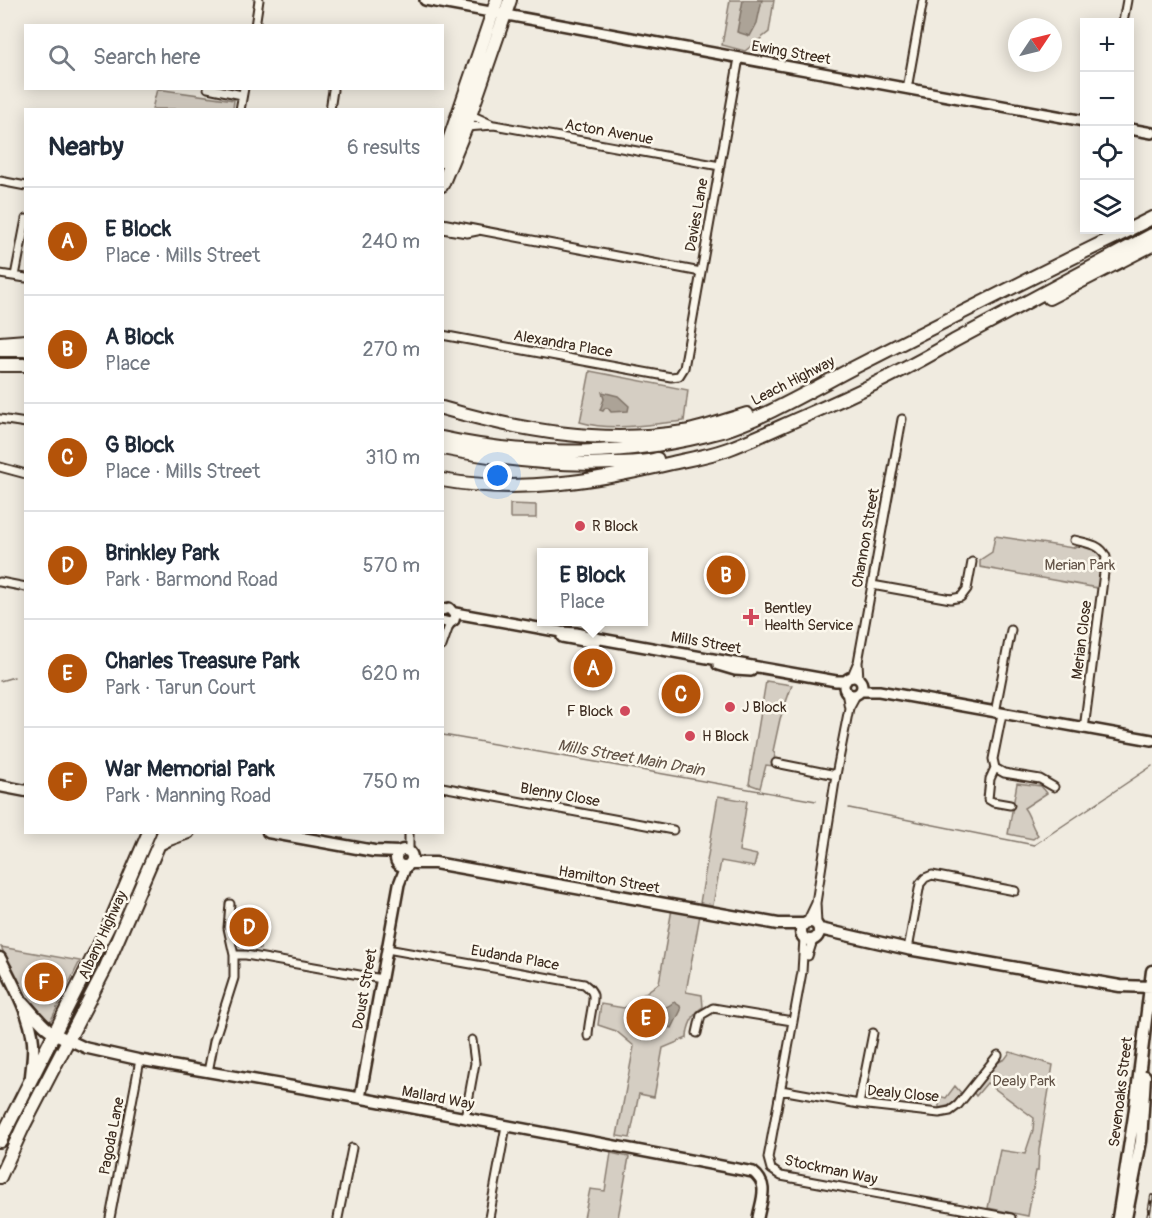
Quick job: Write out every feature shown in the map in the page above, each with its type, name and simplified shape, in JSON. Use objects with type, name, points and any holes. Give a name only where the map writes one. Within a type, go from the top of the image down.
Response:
[{"type":"highway","points":[[444,156],[498,9],[510,0]]},
{"type":"highway","points":[[444,179],[471,114],[498,9]]},
{"type":"highway","name":"Leach Highway","points":[[1134,227],[1152,218]]},
{"type":"highway","name":"Leach Highway","points":[[444,438],[521,449],[573,451],[627,448],[721,431],[782,404],[1119,234]]},
{"type":"highway","points":[[844,399],[924,359],[1152,236]]},
{"type":"highway","points":[[444,480],[517,485],[582,482],[628,474],[723,451],[844,399],[1152,245]]},
{"type":"highway","points":[[0,343],[24,340]]},
{"type":"highway","points":[[0,350],[24,350]]},
{"type":"highway","points":[[4,365],[24,366]]},
{"type":"highway","points":[[444,409],[525,429],[575,436],[629,437],[686,432],[782,404]]},
{"type":"highway","points":[[444,448],[515,461],[584,465],[647,462],[752,439]]},
{"type":"highway","points":[[138,834],[139,855]]},
{"type":"highway","name":"Albany Highway","points":[[0,1141],[5,1122],[55,1035],[109,925],[148,834]]},
{"type":"highway","points":[[162,838],[169,839],[183,834]]},
{"type":"highway","name":"Albany Highway","points":[[0,1177],[122,932],[162,838]]},
{"type":"main road","points":[[0,786],[24,791]]},
{"type":"main road","name":"Hamilton Street","points":[[289,834],[435,864],[1150,991]]},
{"type":"main road","points":[[0,958],[20,998],[31,1028],[33,1041],[31,1079]]},
{"type":"main road","name":"Sevenoaks Street","points":[[1118,1218],[1134,1116],[1152,970]]},
{"type":"main road","points":[[20,998],[40,1023],[55,1035],[69,1040]]},
{"type":"main road","name":"Sevenoaks Street","points":[[1126,1218],[1144,1125],[1145,1076],[1152,1013]]},
{"type":"street","points":[[255,24],[259,0]]},
{"type":"street","name":"Ewing Street","points":[[425,0],[498,9],[739,58],[1080,120]]},
{"type":"street","points":[[907,89],[923,0]]},
{"type":"street","points":[[1124,18],[1127,0]]},
{"type":"street","name":"Davies Lane","points":[[679,375],[684,368],[739,58]]},
{"type":"street","points":[[226,90],[243,92],[240,108]]},
{"type":"street","points":[[330,108],[333,90]]},
{"type":"street","name":"Acton Avenue","points":[[471,114],[494,125]]},
{"type":"street","name":"Acton Avenue","points":[[466,127],[494,125],[720,166]]},
{"type":"street","points":[[1134,130],[1152,133]]},
{"type":"street","points":[[0,181],[24,186]]},
{"type":"street","points":[[444,223],[701,272]]},
{"type":"street","points":[[15,276],[24,229]]},
{"type":"street","points":[[444,229],[467,233],[477,231]]},
{"type":"street","points":[[0,274],[24,278]]},
{"type":"street","name":"Alexandra Place","points":[[444,335],[671,377],[679,375]]},
{"type":"street","points":[[0,418],[24,423]]},
{"type":"street","name":"Channon Street","points":[[810,931],[836,775],[902,419]]},
{"type":"street","points":[[0,467],[24,473]]},
{"type":"street","name":"Merian Close","points":[[1074,540],[1099,546],[1106,557],[1084,729]]},
{"type":"street","points":[[872,585],[951,598],[961,597],[967,589],[972,562]]},
{"type":"street","points":[[0,582],[24,587]]},
{"type":"street","name":"Mills Street","points":[[444,610],[449,608],[449,621],[582,634],[593,638],[836,681],[998,714],[1152,740]]},
{"type":"street","points":[[444,638],[449,621]]},
{"type":"street","points":[[1010,805],[988,799],[990,779],[995,768],[993,759],[998,714],[1011,630]]},
{"type":"street","points":[[776,764],[836,775]]},
{"type":"street","points":[[995,768],[1004,773],[1040,779],[1054,787]]},
{"type":"street","name":"Blenny Close","points":[[444,788],[673,830]]},
{"type":"street","name":"Doust Street","points":[[360,1098],[408,834]]},
{"type":"street","points":[[908,949],[920,884],[925,878],[932,875],[1015,891]]},
{"type":"street","points":[[208,1072],[214,1041],[234,978],[234,955],[228,928],[230,904]]},
{"type":"street","name":"Stockman Way","points":[[810,931],[768,1158],[771,1169],[781,1176],[986,1216],[1011,1218]]},
{"type":"street","name":"Eudanda Place","points":[[387,949],[584,984],[590,988],[593,995],[588,1036]]},
{"type":"street","points":[[234,955],[246,955],[382,980]]},
{"type":"street","points":[[697,1033],[701,1016],[713,1008],[792,1021]]},
{"type":"street","points":[[859,1104],[873,1033]]},
{"type":"street","name":"Mallard Way","points":[[69,1040],[86,1048],[140,1060],[360,1098],[753,1172],[761,1178],[764,1186],[758,1218]]},
{"type":"street","points":[[465,1118],[475,1063],[471,1040]]},
{"type":"street","name":"Dealy Close","points":[[781,1090],[859,1104],[939,1113],[950,1111],[958,1105],[998,1055]]},
{"type":"street","name":"Pagoda Lane","points":[[110,1218],[140,1060]]},
{"type":"street","points":[[489,1218],[506,1126]]},
{"type":"street","points":[[338,1218],[352,1148]]},
{"type":"green space","points":[[730,0],[774,0],[769,32],[745,51],[722,45]]},
{"type":"green space","points":[[157,90],[234,100],[233,108],[152,108]]},
{"type":"green space","points":[[590,371],[688,390],[684,421],[618,427],[580,422]]},
{"type":"green space","points":[[510,504],[536,505],[536,518],[510,518]]},
{"type":"green space","name":"Merian Park","points":[[995,536],[1073,548],[1078,545],[1098,549],[1102,557],[1098,588],[980,567],[980,560],[992,552]]},
{"type":"green space","points":[[766,681],[792,685],[780,719],[773,751],[775,754],[773,766],[766,765],[760,788],[749,784]]},
{"type":"green space","points":[[1017,783],[1041,786],[1047,793],[1024,808],[1038,835],[1033,839],[1008,834]]},
{"type":"green space","points":[[718,796],[747,801],[739,851],[757,855],[754,867],[721,861],[713,905],[700,903]]},
{"type":"green space","points":[[672,909],[700,915],[686,992],[702,995],[703,1007],[691,1021],[687,1038],[663,1048],[654,1097],[639,1094],[630,1138],[617,1136],[634,1046],[616,1031],[598,1025],[601,1004],[624,1008],[659,983]]},
{"type":"green space","points":[[237,914],[264,918],[260,949],[240,946],[234,936]]},
{"type":"green space","points":[[1,947],[80,961],[51,1020],[47,1022],[29,1002]]},
{"type":"green space","name":"Dealy Park","points":[[1010,1052],[1053,1065],[1039,1150],[1038,1171],[1036,1171],[1028,1216],[988,1208],[1000,1150],[1025,1154],[1033,1130],[1034,1118],[987,1083],[976,1096],[973,1092],[995,1064],[1005,1059]]},
{"type":"green space","points":[[955,1086],[962,1094],[951,1105],[939,1108],[939,1096],[946,1098]]},
{"type":"green space","points":[[611,1153],[629,1157],[618,1218],[584,1218],[590,1189],[605,1191]]},
{"type":"shaded area","points":[[743,0],[762,0],[757,23],[750,36],[737,32]]},
{"type":"shaded area","points":[[602,392],[618,396],[629,406],[628,411],[611,412],[608,408],[600,410],[604,399]]},
{"type":"shaded area","points":[[674,1002],[680,1006],[681,1010],[672,1028],[652,1032],[646,1027],[650,1018]]},
{"type":"waterway","points":[[0,681],[14,677]]},
{"type":"waterway","name":"Mills Street Main Drain","points":[[444,735],[816,801]]},
{"type":"waterway","name":"Mills Street Main Drain","points":[[849,808],[1034,845],[1152,766]]},
{"type":"railway","points":[[1148,1218],[1152,1196]]},
{"type":"place","name":"R Block","points":[[580,526]]},
{"type":"place","name":"A Block","points":[[726,575]]},
{"type":"place","name":"Bentley Health Service","points":[[751,617]]},
{"type":"place","name":"E Block","points":[[593,668]]},
{"type":"place","name":"G Block","points":[[681,694]]},
{"type":"place","name":"J Block","points":[[730,707]]},
{"type":"place","name":"F Block","points":[[625,711]]},
{"type":"place","name":"H Block","points":[[690,736]]},
{"type":"place","name":"Brinkley Park","points":[[249,927]]},
{"type":"place","name":"War Memorial Park","points":[[44,982]]},
{"type":"place","name":"Charles Treasure Park","points":[[646,1018]]}]
